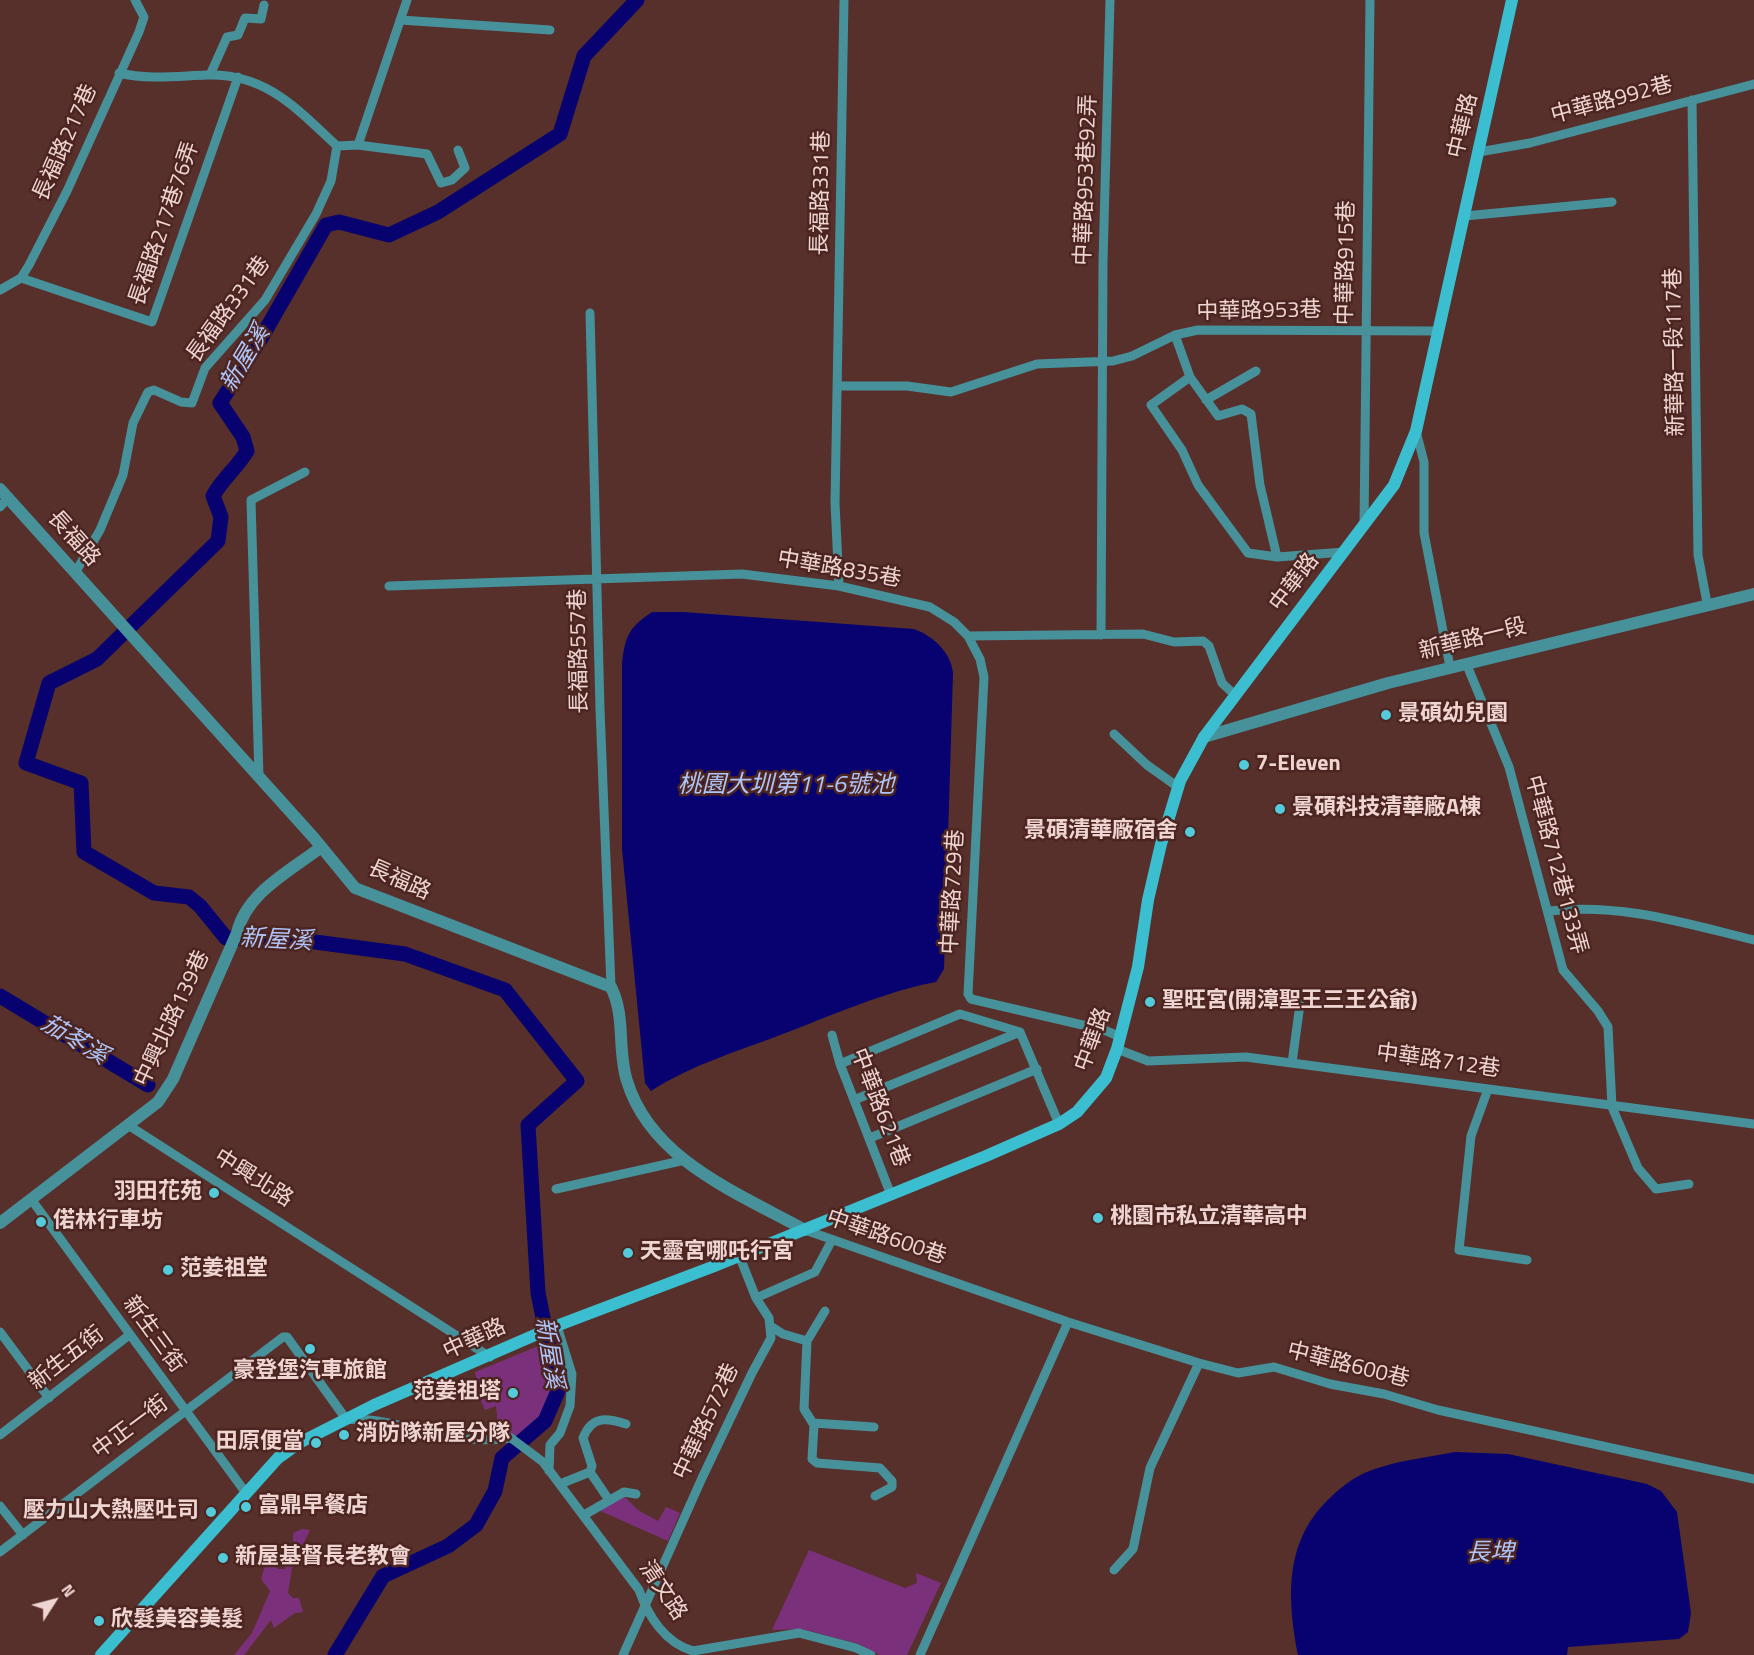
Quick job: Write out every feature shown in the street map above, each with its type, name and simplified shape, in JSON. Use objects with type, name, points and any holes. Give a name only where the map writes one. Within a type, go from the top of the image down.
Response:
[{"type":"main road","name":"中華路","points":[[101,1655],[278,1458],[299,1443],[346,1419],[490,1357],[539,1333],[891,1195],[1059,1124],[1077,1112],[1099,1086],[1119,1043],[1138,967],[1148,900],[1178,787],[1204,736],[1394,485],[1416,431],[1512,0]]},
{"type":"street","name":"長福路217巷","points":[[21,278],[67,191],[144,17],[135,0]]},
{"type":"street","points":[[358,145],[407,0]]},
{"type":"street","name":"長福路331巷","points":[[839,586],[835,502],[839,386],[844,0]]},
{"type":"street","name":"中華路953巷92弄","points":[[1101,634],[1103,361],[1110,0]]},
{"type":"street","name":"中華路915巷","points":[[1364,527],[1370,0]]},
{"type":"street","points":[[210,75],[227,37],[238,35],[244,18],[261,19],[264,5]]},
{"type":"street","points":[[400,20],[550,30]]},
{"type":"street","points":[[119,73],[160,78],[210,75],[238,77],[257,82],[285,98],[337,146],[358,145],[427,154],[441,183],[452,180],[465,168],[458,150]]},
{"type":"street","name":"長福路217巷76弄","points":[[21,278],[152,322],[238,77]]},
{"type":"street","name":"中華路992巷","points":[[1479,152],[1530,143],[1754,84]]},
{"type":"street","name":"新華路一段117巷","points":[[1692,100],[1698,555],[1707,603]]},
{"type":"street","name":"長福路331巷","points":[[75,573],[100,530],[123,475],[133,423],[148,392],[154,390],[181,402],[192,403],[206,368],[265,300],[316,214],[331,181],[337,146]]},
{"type":"street","points":[[1465,216],[1612,202]]},
{"type":"street","points":[[0,290],[21,278]]},
{"type":"street","name":"長福路557巷","points":[[590,313],[600,709],[611,987]]},
{"type":"street","name":"中華路953巷","points":[[839,386],[907,386],[951,392],[1037,364],[1103,361],[1132,356],[1175,335],[1198,330],[1438,331]]},
{"type":"street","points":[[1175,335],[1190,377],[1218,416],[1242,409],[1251,414],[1260,485],[1277,557]]},
{"type":"street","points":[[1206,400],[1256,371]]},
{"type":"street","points":[[1190,377],[1151,405],[1182,450],[1198,485],[1248,554],[1277,557],[1345,552]]},
{"type":"street","points":[[1416,431],[1424,462],[1424,533],[1450,667]]},
{"type":"street","points":[[259,777],[251,500],[305,472]]},
{"type":"street","name":"長福路","points":[[3,498],[75,573],[259,777],[355,888],[611,987]]},
{"type":"street","name":"中華路835巷","points":[[389,585],[735,573],[839,586],[930,607],[954,622],[968,636]]},
{"type":"street","name":"新華路一段","points":[[1204,736],[1450,667],[1707,603],[1754,594]]},
{"type":"street","points":[[968,636],[1143,634],[1174,642],[1203,641],[1209,646],[1222,683],[1236,696]]},
{"type":"street","name":"中華路729巷","points":[[968,636],[980,659],[984,678],[968,994],[971,999],[1104,1030],[1119,1043]]},
{"type":"street","name":"中華路712巷133弄","points":[[1466,663],[1509,767],[1563,970],[1598,1011],[1608,1027],[1612,1107]]},
{"type":"street","points":[[1114,734],[1147,765],[1178,787]]},
{"type":"street","name":"中興北路139巷","points":[[128,1125],[158,1102],[167,1092],[237,933],[241,916],[250,903],[320,848]]},
{"type":"street","points":[[1549,911],[1608,908],[1665,918],[1754,940]]},
{"type":"street","points":[[611,987],[620,1009],[626,1080],[639,1110],[653,1133],[685,1160],[805,1230]]},
{"type":"street","points":[[1292,1063],[1300,1004]]},
{"type":"street","points":[[840,1064],[960,1014],[1020,1032],[1059,1124]]},
{"type":"street","points":[[854,1100],[1020,1032]]},
{"type":"street","name":"中華路621巷","points":[[832,1035],[840,1064],[891,1195]]},
{"type":"street","name":"中華路712巷","points":[[1119,1043],[1148,1061],[1246,1057],[1754,1124]]},
{"type":"street","points":[[870,1138],[1037,1069]]},
{"type":"street","points":[[1488,1089],[1472,1137],[1459,1250],[1527,1260]]},
{"type":"street","points":[[1612,1107],[1638,1168],[1656,1189],[1689,1184]]},
{"type":"street","points":[[0,1222],[128,1125]]},
{"type":"street","name":"中興北路","points":[[128,1125],[490,1357]]},
{"type":"street","points":[[556,1189],[685,1160]]},
{"type":"street","name":"新生三街","points":[[31,1199],[246,1493]]},
{"type":"street","name":"中華路600巷","points":[[805,1230],[1068,1322],[1199,1364],[1238,1373],[1274,1367],[1330,1384],[1384,1394],[1438,1410],[1754,1479]]},
{"type":"street","points":[[756,1298],[815,1272],[832,1240]]},
{"type":"street","points":[[739,1255],[756,1298],[772,1327],[783,1334],[807,1341]]},
{"type":"street","points":[[825,1311],[807,1341],[804,1409],[815,1430],[812,1460],[880,1468],[892,1481],[892,1487],[875,1496]]},
{"type":"street","points":[[920,1655],[1068,1322]]},
{"type":"street","points":[[549,1471],[550,1445],[560,1433],[570,1406],[572,1374],[554,1327]]},
{"type":"street","name":"中華路572巷","points":[[623,1655],[707,1467],[771,1338],[772,1327]]},
{"type":"street","points":[[0,1332],[49,1398]]},
{"type":"street","name":"新生五街","points":[[0,1435],[129,1336]]},
{"type":"street","name":"中正一街","points":[[0,1552],[283,1337],[287,1337],[346,1419]]},
{"type":"street","points":[[1114,1570],[1133,1549],[1150,1468],[1199,1364]]},
{"type":"street","name":"清文路","points":[[346,1419],[382,1421],[441,1437],[490,1441],[514,1440],[536,1457],[560,1484],[639,1590],[645,1608],[673,1642],[693,1651],[799,1633],[856,1648],[871,1655]]},
{"type":"street","points":[[560,1484],[590,1472],[592,1466],[583,1438],[590,1425],[596,1420],[607,1419],[626,1424]]},
{"type":"street","points":[[813,1423],[874,1427]]},
{"type":"street","points":[[590,1472],[609,1500]]},
{"type":"street","points":[[584,1515],[624,1492],[636,1494]]},
{"type":"street","points":[[0,1506],[22,1535]]},
{"type":"shaded area","points":[[543,1344],[553,1386],[549,1408],[532,1428],[517,1438],[506,1433],[496,1435],[498,1425],[496,1406],[485,1410],[475,1372]]},
{"type":"shaded area","points":[[624,1496],[638,1510],[658,1521],[666,1507],[680,1513],[668,1541],[598,1510]]},
{"type":"shaded area","points":[[302,1529],[310,1530],[292,1568],[288,1593],[293,1598],[299,1598],[303,1612],[295,1613],[274,1628],[271,1620],[244,1655],[234,1655],[252,1633],[270,1591],[261,1579],[265,1566],[256,1557],[264,1548],[278,1569],[285,1569],[293,1544],[293,1533]]},
{"type":"shaded area","points":[[809,1550],[905,1588],[917,1583],[916,1573],[941,1583],[907,1655],[880,1655],[859,1644],[802,1629],[772,1630]]},
{"type":"water","name":"桃園大圳第11-6號池","points":[[652,612],[683,612],[914,629],[928,636],[940,646],[949,658],[953,673],[944,969],[936,982],[877,998],[730,1053],[698,1066],[651,1091],[645,1083],[622,849],[622,664],[629,634]]},
{"type":"water","name":"長埤","points":[[1455,1452],[1508,1454],[1647,1484],[1661,1491],[1677,1512],[1691,1613],[1688,1632],[1679,1639],[1568,1647],[1567,1655],[1298,1655],[1292,1612],[1293,1570],[1304,1532],[1316,1514],[1341,1488],[1365,1473],[1396,1463]]},
{"type":"waterway","name":"新屋溪","points":[[335,1655],[383,1576],[448,1546],[476,1525],[495,1491],[502,1458],[545,1421],[558,1391],[538,1293],[528,1125],[577,1081],[505,990],[405,954],[315,942],[226,938],[200,906],[189,897],[154,893],[84,852],[81,783],[26,763],[49,683],[97,659],[218,541],[221,517],[213,496],[247,451],[243,437],[220,403],[260,340],[326,225],[339,222],[389,235],[438,212],[560,134],[584,56],[637,0]]},
{"type":"waterway","name":"茄苳溪","points":[[0,996],[148,1085]]},
{"type":"place","name":"景碩幼兒園","points":[[1386,715]]},
{"type":"place","name":"7-Eleven","points":[[1244,765]]},
{"type":"place","name":"景碩科技清華廠A棟","points":[[1280,809]]},
{"type":"place","name":"景碩清華廠宿舍","points":[[1190,832]]},
{"type":"place","name":"聖旺宮(開漳聖王三王公爺)","points":[[1150,1002]]},
{"type":"place","name":"羽田花苑","points":[[214,1193]]},
{"type":"place","name":"桃園市私立清華高中","points":[[1098,1218]]},
{"type":"place","name":"偌林行車坊","points":[[41,1222]]},
{"type":"place","name":"天靈宮哪吒行宮","points":[[628,1253]]},
{"type":"place","name":"范姜祖堂","points":[[168,1270]]},
{"type":"place","name":"豪登堡汽車旅館","points":[[310,1349]]},
{"type":"place","name":"范姜祖塔","points":[[513,1393]]},
{"type":"place","name":"消防隊新屋分隊","points":[[344,1435]]},
{"type":"place","name":"田原便當","points":[[316,1443]]},
{"type":"place","name":"富鼎早餐店","points":[[246,1507]]},
{"type":"place","name":"壓力山大熱壓吐司","points":[[211,1512]]},
{"type":"place","name":"新屋基督長老教會","points":[[223,1558]]},
{"type":"place","name":"欣髮美容美髮","points":[[99,1621]]}]
